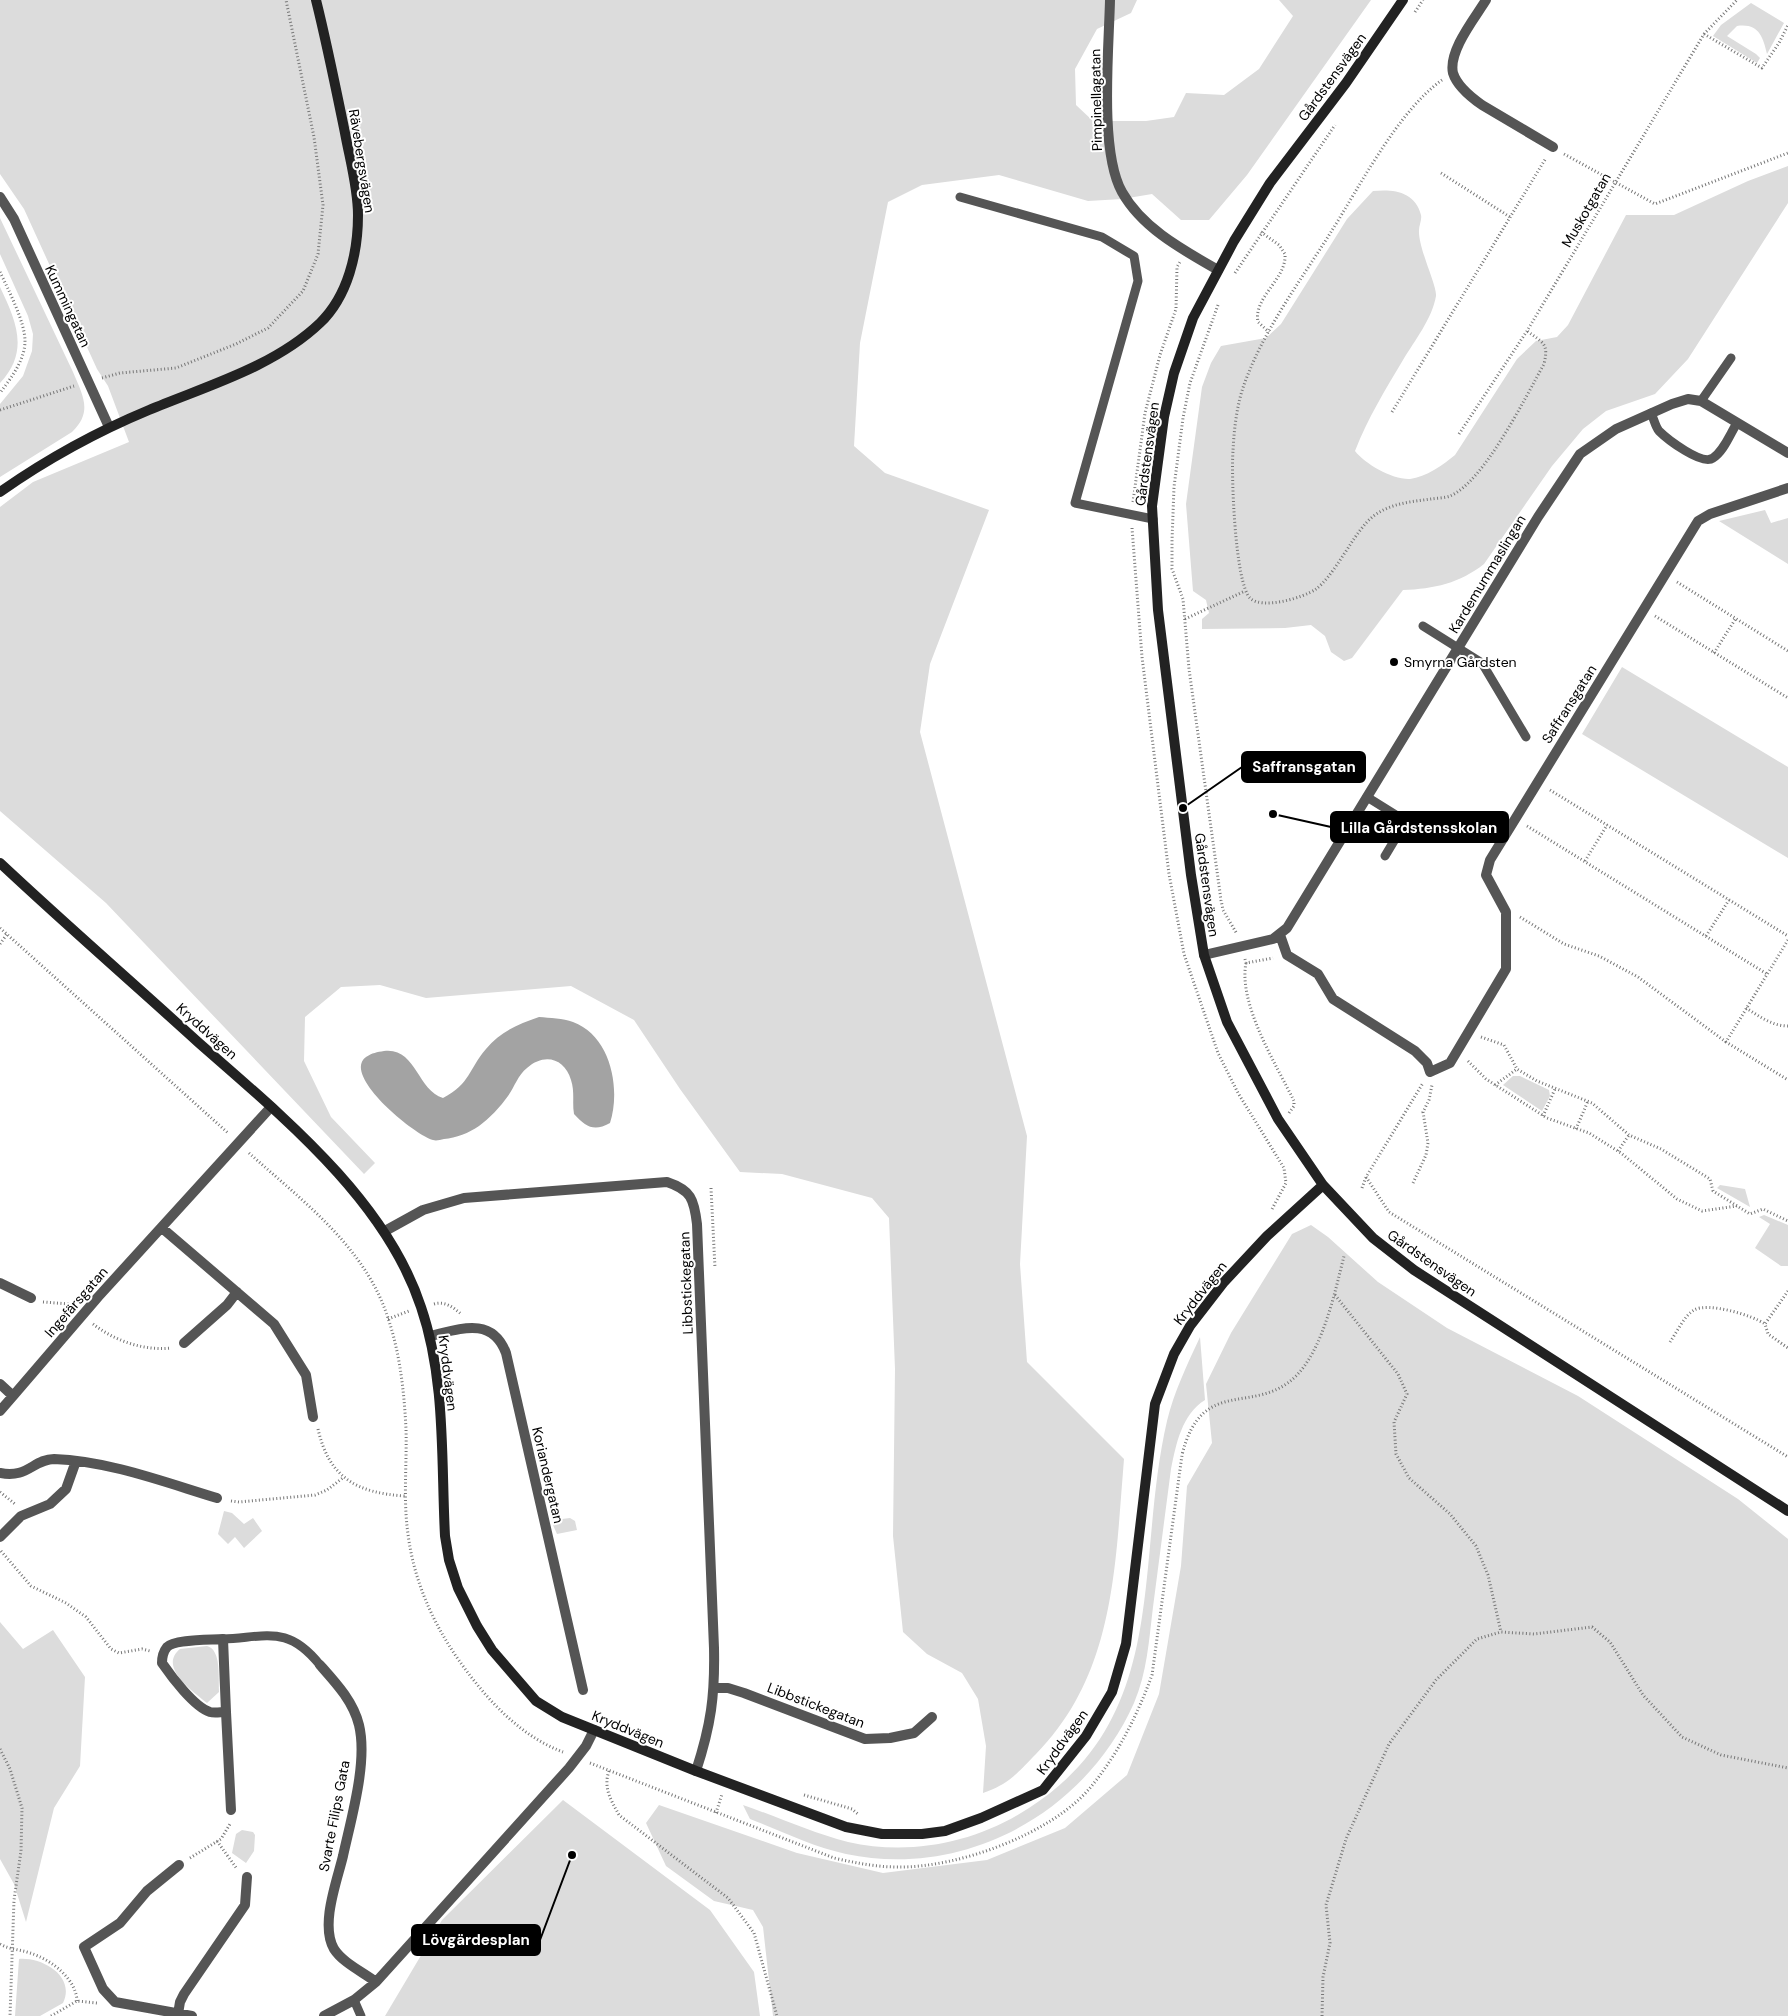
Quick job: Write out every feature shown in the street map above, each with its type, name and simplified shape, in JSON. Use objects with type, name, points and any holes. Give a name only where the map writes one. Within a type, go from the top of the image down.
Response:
[{"type":"street","name":"Rävebergsvägen","points":[[0,492],[65,449],[109,427],[274,356],[304,337],[321,322],[336,302],[346,282],[355,254],[358,214],[352,168],[316,0]]},
{"type":"street","name":"Pimpinellagatan","points":[[1110,0],[1107,82],[1108,135],[1113,165],[1121,191],[1135,210],[1149,224],[1186,252],[1218,270]]},
{"type":"street","name":"Gårdstensvägen","points":[[1403,0],[1346,83],[1270,183],[1218,270],[1193,318],[1174,373],[1156,472],[1153,519],[1158,610],[1191,875],[1204,955],[1227,1022],[1278,1119],[1323,1185],[1373,1238],[1414,1270],[1788,1511]]},
{"type":"street","points":[[1486,0],[1459,44],[1454,57],[1453,73],[1471,97],[1553,147]]},
{"type":"street","name":"Kummingatan","points":[[0,197],[14,219],[109,427]]},
{"type":"street","name":"Kardemummaslingan","points":[[1280,935],[1287,928],[1538,517],[1580,454],[1616,429],[1651,413],[1688,399],[1701,401]]},
{"type":"street","points":[[1701,401],[1788,453]]},
{"type":"street","name":"Saffransgatan","points":[[1430,1072],[1450,1063],[1506,969],[1506,912],[1486,875],[1490,860],[1698,521],[1788,488]]},
{"type":"street","name":"Kryddvägen","points":[[0,863],[271,1107],[358,1196],[385,1231],[410,1277],[430,1336],[438,1388],[445,1536],[449,1560],[464,1603],[492,1650],[536,1701],[562,1717],[696,1771],[846,1827],[882,1834],[922,1834],[945,1831],[1015,1804],[1043,1790],[1086,1736],[1112,1692],[1126,1644],[1155,1404],[1174,1354],[1190,1326],[1224,1282],[1267,1236],[1323,1185]]},
{"type":"street","points":[[1204,955],[1280,935],[1287,955],[1318,974],[1334,998],[1414,1051],[1426,1063],[1430,1072]]},
{"type":"street","name":"Ingefärsgatan","points":[[0,1411],[83,1315],[271,1107]]},
{"type":"street","name":"Libbstickegatan","points":[[385,1231],[423,1210],[464,1198],[666,1182],[687,1191],[692,1198],[697,1224],[715,1688],[711,1718],[696,1771]]},
{"type":"street","points":[[162,1228],[274,1324],[306,1375],[313,1417]]},
{"type":"street","points":[[0,1283],[31,1298]]},
{"type":"street","points":[[184,1343],[227,1305],[237,1292]]},
{"type":"street","name":"Koriandergatan","points":[[430,1336],[466,1328],[482,1328],[494,1333],[501,1339],[506,1353],[583,1690]]},
{"type":"street","points":[[0,1384],[13,1396]]},
{"type":"street","points":[[0,1473],[16,1475],[50,1459],[76,1461],[136,1473],[217,1498]]},
{"type":"street","points":[[0,1537],[21,1516],[50,1504],[66,1489],[76,1461]]},
{"type":"street","points":[[223,1639],[231,1810]]},
{"type":"street","name":"Svarte Filips Gata","points":[[163,1653],[167,1646],[175,1642],[223,1639]]},
{"type":"street","points":[[163,1653],[162,1663],[200,1707],[211,1712],[226,1712]]},
{"type":"street","name":"Svarte Filips Gata","points":[[320,1665],[350,1703],[359,1725],[361,1744],[360,1772],[330,1910],[330,1937],[334,1948],[341,1957],[376,1982]]},
{"type":"street","name":"Libbstickegatan","points":[[715,1688],[728,1688],[744,1693],[864,1739],[890,1738],[914,1733],[932,1718]]},
{"type":"street","points":[[324,2016],[354,2000],[376,1982],[577,1758],[594,1730]]},
{"type":"street","points":[[179,1865],[147,1891],[120,1923],[84,1946],[102,1989],[115,2002],[192,2016]]},
{"type":"street","points":[[178,2014],[180,2002],[184,1994],[245,1904],[247,1877]]},
{"type":"lane","points":[[960,197],[1102,237],[1134,256],[1138,281],[1075,503],[1153,519]]},
{"type":"lane","points":[[1701,401],[1731,358]]},
{"type":"lane","points":[[1651,413],[1657,429],[1667,439],[1695,456],[1707,460],[1713,458],[1722,448],[1737,423]]},
{"type":"lane","points":[[1423,626],[1482,663],[1526,737]]},
{"type":"lane","points":[[1367,797],[1428,835],[1452,832]]},
{"type":"lane","points":[[1385,856],[1406,821]]},
{"type":"lane","name":"Svarte Filips Gata","points":[[223,1639],[287,1637],[311,1654],[320,1665]]},
{"type":"lane","points":[[354,2000],[361,2016]]},
{"type":"path","points":[[0,410],[120,373],[176,368],[236,344],[268,328],[303,291],[318,254],[322,205],[314,137],[286,0]]},
{"type":"path","points":[[1412,16],[1423,0]]},
{"type":"path","name":"Muskotgatan","points":[[1459,434],[1528,331],[1704,34],[1737,0]]},
{"type":"path","points":[[1704,34],[1762,68],[1779,43],[1788,25]]},
{"type":"path","points":[[1453,73],[1421,98],[1392,136],[1269,332],[1244,384],[1238,408],[1233,449],[1232,484],[1238,554],[1246,591],[1251,599],[1262,603],[1278,603],[1316,589],[1368,520],[1393,504],[1449,497],[1468,485],[1482,468],[1544,364],[1547,352],[1545,344],[1528,331]]},
{"type":"path","points":[[1232,280],[1261,232],[1337,122]]},
{"type":"path","points":[[1392,412],[1553,147],[1655,204],[1788,153]]},
{"type":"path","points":[[1441,173],[1510,217]]},
{"type":"path","points":[[1261,232],[1279,245],[1285,254],[1284,264],[1257,311],[1258,322],[1269,332]]},
{"type":"path","points":[[1186,252],[1177,267],[1176,309],[1160,355],[1145,413],[1132,515],[1132,543],[1142,657],[1169,874],[1184,954],[1218,1054],[1238,1093],[1284,1168],[1286,1183],[1268,1215]]},
{"type":"path","points":[[0,272],[14,302],[25,341],[16,372],[0,393]]},
{"type":"path","points":[[1219,303],[1190,383],[1183,418],[1174,487],[1172,569],[1183,599],[1189,669],[1223,910],[1235,930],[1246,963],[1245,987],[1258,1026],[1294,1101],[1292,1110],[1260,1129]]},
{"type":"path","points":[[1670,578],[1788,651]]},
{"type":"path","points":[[1185,619],[1246,591]]},
{"type":"path","points":[[1648,612],[1788,698]]},
{"type":"path","points":[[1714,653],[1736,618]]},
{"type":"path","points":[[1549,790],[1788,938],[1726,1042]]},
{"type":"path","points":[[1524,824],[1767,974]]},
{"type":"path","points":[[1584,861],[1607,825]]},
{"type":"path","points":[[1706,936],[1729,900]]},
{"type":"path","points":[[1516,923],[1514,914],[1564,944],[1599,956],[1638,977],[1726,1042],[1788,1080]]},
{"type":"path","points":[[0,928],[238,1142],[350,1247],[369,1275],[384,1306],[398,1361],[406,1429],[405,1496],[408,1534],[416,1574],[439,1631],[460,1663],[482,1690],[530,1736],[555,1749],[609,1772],[834,1858],[866,1866],[899,1867],[938,1864],[978,1854],[1029,1834],[1089,1790],[1120,1746],[1140,1708],[1152,1675],[1178,1484],[1187,1435],[1196,1422],[1212,1406],[1227,1400],[1262,1395],[1282,1386],[1296,1376],[1317,1342],[1334,1294],[1344,1256]]},
{"type":"path","points":[[0,944],[7,934]]},
{"type":"path","points":[[1246,963],[1287,955]]},
{"type":"path","points":[[1746,1008],[1765,1020],[1780,1026],[1788,1026]]},
{"type":"path","points":[[1474,1034],[1504,1045],[1517,1069],[1537,1081],[1588,1101],[1600,1108],[1629,1135],[1661,1149],[1710,1179],[1713,1191],[1736,1206],[1750,1214],[1763,1209],[1788,1221]]},
{"type":"path","points":[[1467,1053],[1467,1060],[1486,1079],[1543,1116],[1589,1133],[1618,1151],[1677,1199],[1702,1211],[1736,1206]]},
{"type":"path","points":[[1495,1085],[1517,1069]]},
{"type":"path","points":[[1362,1188],[1366,1177],[1430,1072]]},
{"type":"path","points":[[1413,1183],[1424,1162],[1428,1143],[1423,1112],[1432,1088],[1430,1072]]},
{"type":"path","points":[[1543,1116],[1556,1089]]},
{"type":"path","points":[[1576,1129],[1588,1101]]},
{"type":"path","points":[[1618,1151],[1629,1135]]},
{"type":"path","points":[[1366,1177],[1389,1212],[1788,1457]]},
{"type":"path","points":[[1788,1291],[1766,1324],[1768,1334],[1788,1348]]},
{"type":"path","points":[[1334,1294],[1398,1374],[1407,1394],[1394,1422],[1396,1454],[1409,1478],[1450,1514],[1476,1546],[1488,1575],[1501,1632]]},
{"type":"path","points":[[31,1298],[48,1303],[69,1304],[113,1336],[138,1346],[156,1349],[171,1348],[184,1343]]},
{"type":"path","points":[[1670,1342],[1689,1314],[1704,1307],[1754,1316],[1766,1324]]},
{"type":"path","points":[[313,1417],[321,1445],[331,1463],[344,1477],[357,1487],[375,1494],[405,1496]]},
{"type":"path","points":[[217,1498],[239,1502],[315,1495],[327,1490],[344,1477]]},
{"type":"path","points":[[0,1550],[32,1586],[66,1603],[86,1617],[111,1649],[119,1654],[142,1649],[163,1653]]},
{"type":"path","points":[[1322,2016],[1323,1977],[1330,1943],[1326,1905],[1346,1839],[1389,1744],[1436,1680],[1477,1639],[1501,1632],[1534,1634],[1592,1627],[1610,1642],[1643,1695],[1682,1737],[1721,1755],[1788,1768]]},
{"type":"path","points":[[0,1749],[10,1769],[22,1808],[21,1851],[14,1900],[10,2016]]},
{"type":"path","points":[[609,1772],[605,1781],[609,1796],[619,1815],[728,1898],[754,1933],[777,2016]]},
{"type":"path","points":[[797,1795],[810,1795],[832,1802],[852,1809],[863,1818]]},
{"type":"path","points":[[179,1865],[217,1841],[228,1827],[231,1810]]},
{"type":"path","points":[[217,1841],[237,1868],[247,1877]]},
{"type":"path","points":[[0,1944],[13,1951],[32,1953],[61,1972],[73,1986],[77,2001]]},
{"type":"path","points":[[51,2016],[77,2001],[115,2002]]},
{"type":"shaded area","points":[[0,0],[1137,0],[1131,13],[1097,29],[1075,69],[1076,105],[1093,121],[1146,121],[1174,117],[1186,93],[1224,95],[1259,69],[1293,16],[1279,0],[1371,0],[1247,175],[1209,220],[1181,220],[1152,194],[1122,199],[1088,201],[999,175],[922,185],[888,202],[860,343],[854,446],[885,473],[989,510],[930,664],[920,732],[1027,1136],[1020,1264],[1027,1362],[1124,1459],[1113,1577],[1107,1616],[1097,1653],[1082,1689],[1062,1722],[1036,1754],[1000,1786],[983,1793],[986,1746],[978,1699],[962,1673],[927,1654],[903,1632],[893,1536],[895,1369],[889,1218],[872,1198],[782,1174],[740,1172],[680,1089],[634,1020],[571,986],[426,998],[380,985],[341,987],[305,1017],[304,1061],[331,1117],[375,1163],[364,1174],[106,903],[0,811],[0,507],[33,482],[129,442],[108,386],[97,369],[24,209],[0,174]]},
{"type":"shaded area","points":[[1751,3],[1784,23],[1767,54],[1762,37],[1755,29],[1737,26],[1727,36],[1756,54],[1760,58],[1757,63],[1713,36],[1721,25]]},
{"type":"shaded area","points":[[1788,166],[1788,203],[1688,359],[1655,394],[1606,411],[1583,429],[1552,466],[1484,564],[1466,576],[1446,584],[1403,590],[1352,658],[1344,661],[1331,652],[1325,636],[1311,625],[1285,628],[1202,629],[1202,619],[1209,613],[1206,600],[1193,591],[1186,504],[1202,387],[1211,363],[1221,346],[1266,338],[1281,324],[1347,219],[1373,191],[1395,191],[1402,193],[1414,201],[1418,207],[1421,215],[1419,238],[1436,296],[1427,321],[1377,404],[1355,451],[1365,461],[1380,470],[1396,477],[1410,479],[1428,473],[1455,455],[1517,359],[1536,341],[1557,337],[1568,325],[1626,215],[1674,215],[1748,181]]},
{"type":"shaded area","points":[[0,218],[73,372],[83,396],[84,411],[78,425],[72,432],[0,477],[0,404],[23,376],[32,351],[33,334],[28,316],[0,254]]},
{"type":"shaded area","points":[[0,287],[15,324],[17,348],[15,359],[0,383]]},
{"type":"shaded area","points":[[1765,510],[1771,523],[1788,518],[1788,564],[1719,521]]},
{"type":"shaded area","points":[[1622,667],[1788,767],[1788,858],[1582,734]]},
{"type":"shaded area","points":[[539,1017],[573,1022],[586,1029],[596,1039],[610,1065],[613,1080],[614,1095],[610,1123],[595,1128],[590,1127],[574,1114],[571,1080],[564,1067],[554,1060],[541,1060],[527,1068],[521,1074],[502,1104],[479,1126],[453,1138],[437,1140],[424,1136],[397,1116],[371,1090],[363,1077],[361,1066],[366,1057],[384,1051],[395,1052],[410,1062],[434,1094],[443,1098],[459,1087],[491,1043],[503,1033]]},
{"type":"shaded area","points":[[1513,1076],[1520,1076],[1549,1090],[1550,1096],[1542,1111],[1503,1085]]},
{"type":"shaded area","points":[[1720,1185],[1745,1189],[1750,1207],[1717,1188]]},
{"type":"shaded area","points":[[1764,1215],[1788,1225],[1788,1266],[1781,1266],[1755,1248],[1770,1224],[1759,1217]]},
{"type":"shaded area","points":[[1311,1225],[1328,1237],[1378,1282],[1447,1328],[1578,1396],[1738,1499],[1788,1539],[1788,2016],[773,2016],[763,1927],[753,1910],[714,1901],[666,1866],[646,1823],[659,1805],[797,1853],[883,1873],[987,1860],[1065,1828],[1127,1775],[1159,1694],[1181,1566],[1187,1486],[1212,1443],[1206,1384],[1231,1333],[1292,1234]]},
{"type":"shaded area","points":[[1200,1337],[1205,1400],[1197,1406],[1185,1421],[1173,1459],[1149,1644],[1142,1680],[1134,1703],[1112,1742],[1085,1777],[1053,1806],[1016,1829],[976,1846],[934,1856],[891,1859],[846,1854],[809,1843],[750,1819],[743,1805],[808,1830],[848,1842],[895,1848],[919,1847],[965,1838],[1009,1820],[1029,1808],[1075,1771],[1106,1729],[1127,1683],[1139,1634],[1147,1582],[1157,1475],[1167,1421],[1177,1389]]},
{"type":"shaded area","points":[[224,1511],[232,1513],[244,1524],[253,1518],[262,1531],[244,1548],[235,1537],[228,1544],[218,1534]]},
{"type":"shaded area","points":[[570,1518],[575,1521],[577,1530],[557,1534],[553,1525],[554,1520]]},
{"type":"shaded area","points":[[0,1622],[23,1649],[53,1630],[85,1677],[80,1766],[54,1808],[26,1922],[14,1884],[0,1859]]},
{"type":"shaded area","points":[[207,1646],[212,1649],[217,1659],[219,1692],[207,1703],[180,1678],[175,1671],[173,1663],[174,1656],[180,1649]]},
{"type":"shaded area","points":[[563,1800],[710,1910],[754,1972],[760,2016],[385,2016],[442,1920]]},
{"type":"shaded area","points":[[242,1830],[253,1832],[255,1835],[254,1851],[246,1863],[232,1853],[236,1834]]},
{"type":"shaded area","points":[[19,1959],[37,1961],[54,1970],[61,1977],[65,1984],[66,1993],[63,2003],[40,2016],[15,2016]]},
{"type":"place","name":"Smyrna Gårdsten","points":[[1394,662]]},
{"type":"place","name":"Saffransgatan","points":[[1183,808]]},
{"type":"place","name":"Lilla Gårdstensskolan","points":[[1273,814]]},
{"type":"place","name":"Lövgärdesplan","points":[[572,1855]]}]
